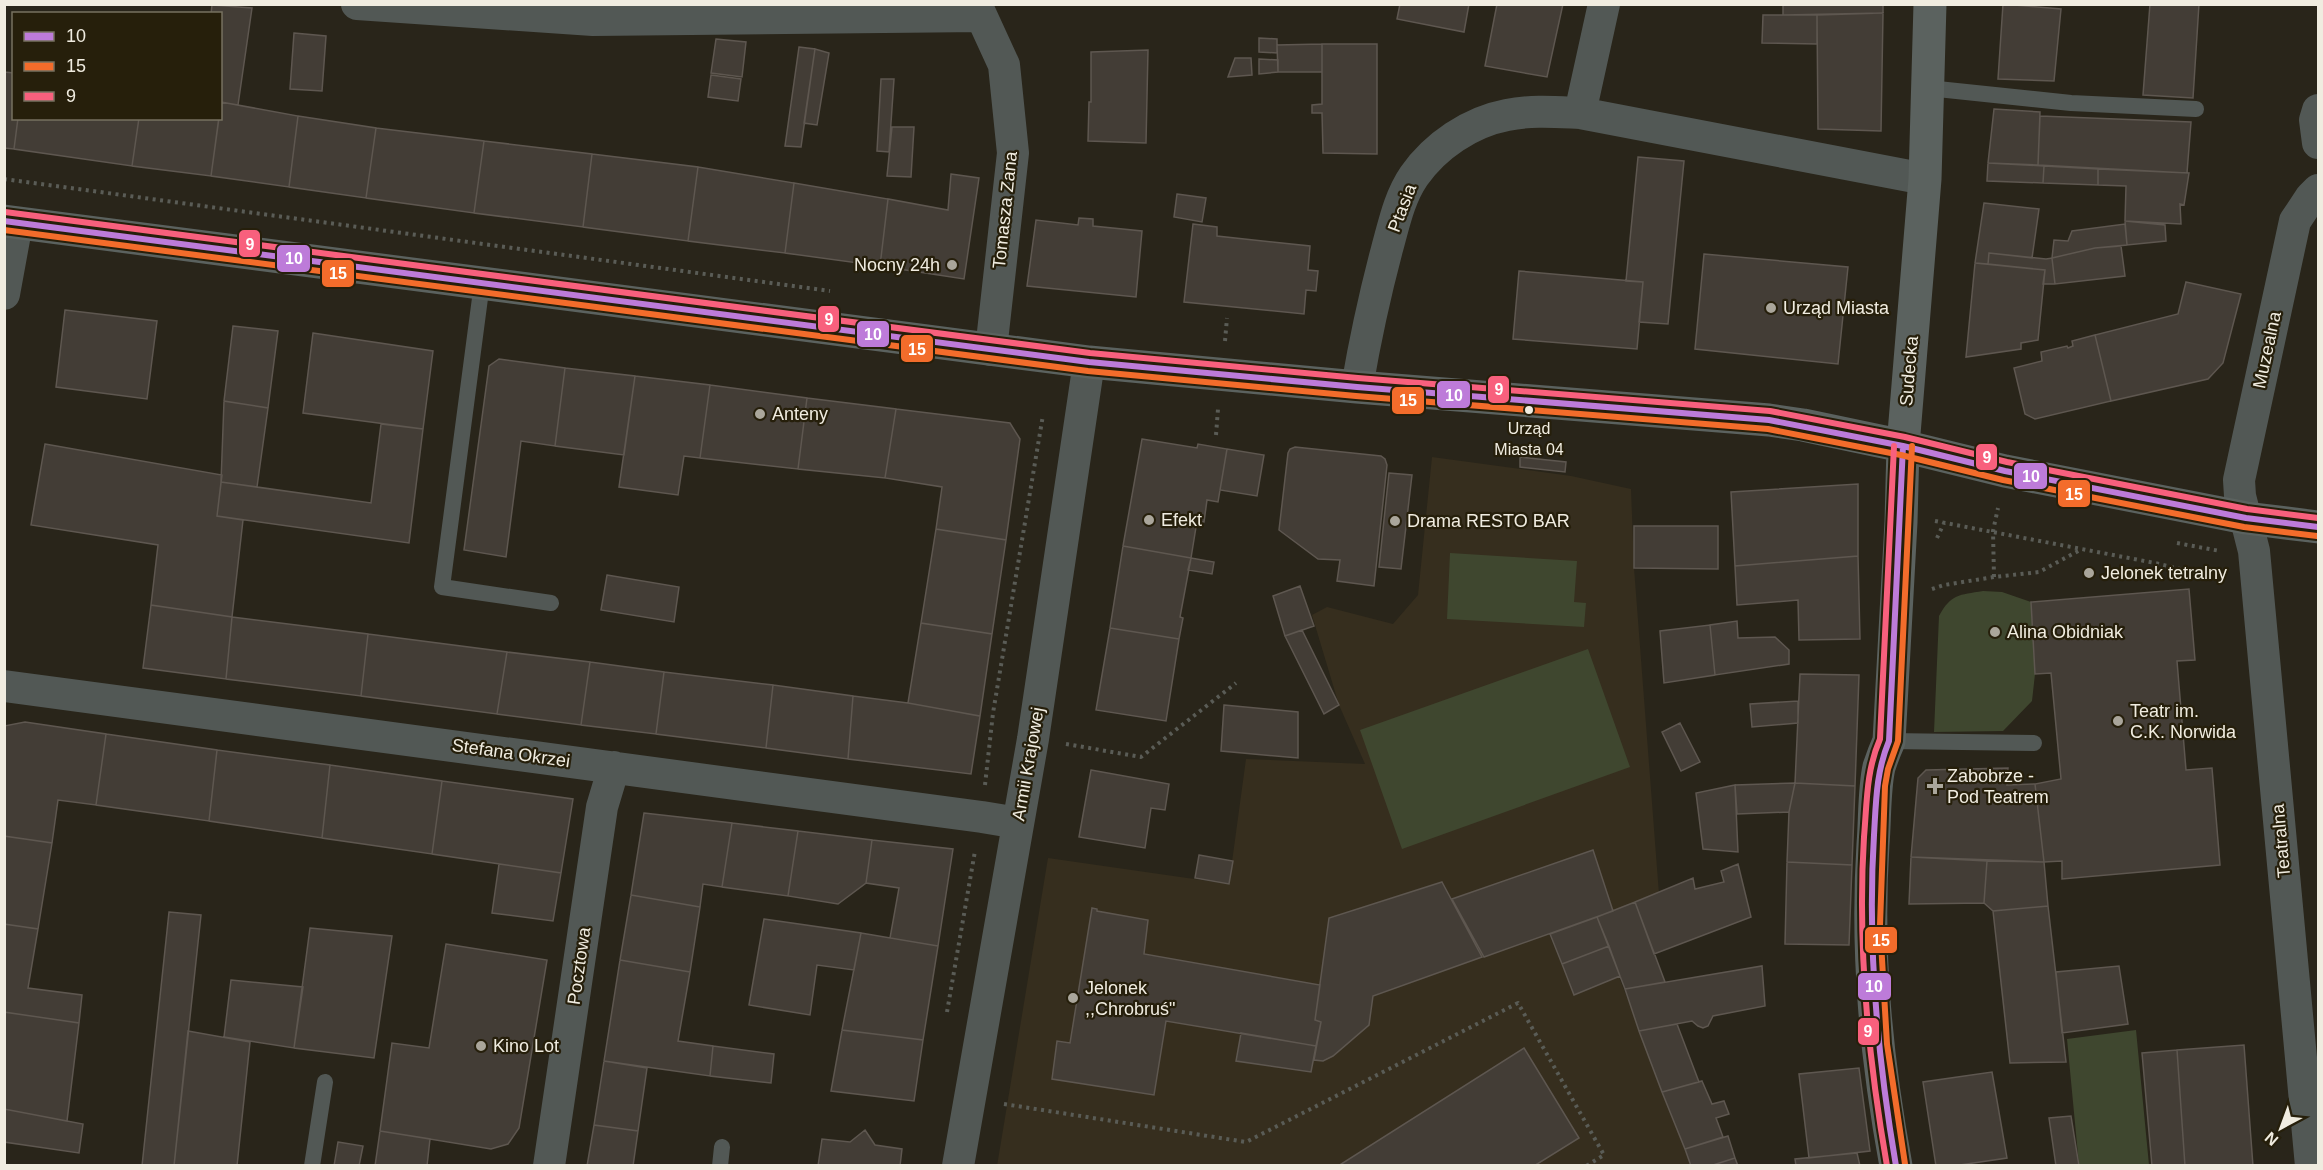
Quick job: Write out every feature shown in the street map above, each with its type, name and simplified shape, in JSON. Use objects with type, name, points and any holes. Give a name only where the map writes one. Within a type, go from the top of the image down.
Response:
[{"type":"street","points":[[357,4],[593,20],[979,10]]},
{"type":"street","points":[[1580,113],[1604,4]]},
{"type":"street","name":"Sudecka","points":[[1896,1166],[1882,1092],[1870,959],[1870,894],[1879,769],[1888,741],[1901,522],[1903,446],[1925,179],[1930,4]]},
{"type":"street","name":"Tomasza Zana","points":[[979,10],[1004,65],[1012,153],[991,350]]},
{"type":"street","points":[[2319,110],[2315,120],[2319,143]]},
{"type":"street","name":"Ptasia","points":[[1356,387],[1380,276],[1404,194],[1423,164],[1438,150],[1455,137],[1490,119],[1528,112],[1580,113],[1925,179]]},
{"type":"street","name":"Muzealna","points":[[2246,518],[2239,480],[2295,221],[2310,197],[2319,190]]},
{"type":"street","points":[[4,294],[10,222],[1089,362],[1356,387],[1768,420],[1903,446],[2005,471],[2246,518],[2319,527]]},
{"type":"street","name":"Armii Krajowej","points":[[958,1166],[1033,739],[1089,362]]},
{"type":"street","name":"Teatralna","points":[[2246,518],[2253,551],[2311,1166]]},
{"type":"street","name":"Stefana Okrzei","points":[[4,686],[1018,823]]},
{"type":"street","name":"Pocztowa","points":[[549,1166],[602,807],[614,767]]},
{"type":"lane","points":[[1928,88],[2196,109]]},
{"type":"lane","points":[[482,283],[442,586],[551,603]]},
{"type":"lane","points":[[1888,741],[2034,743]]},
{"type":"lane","points":[[312,1166],[325,1082]]},
{"type":"lane","points":[[720,1166],[722,1147]]},
{"type":"path","points":[[1224,349],[1227,318]]},
{"type":"path","points":[[1215,435],[1219,402]]},
{"type":"path","points":[[984,794],[993,713],[1043,415]]},
{"type":"path","points":[[1994,577],[1993,531],[1998,508]]},
{"type":"path","points":[[1929,520],[2214,575],[2229,582]]},
{"type":"path","points":[[1931,598],[1932,589],[1944,585],[2039,572],[2083,549]]},
{"type":"path","points":[[1033,739],[1141,757],[1236,682]]},
{"type":"path","points":[[970,1100],[1246,1142],[1518,1003],[1604,1155],[1586,1166]]},
{"type":"shaded area","points":[[1432,457],[1571,476],[1631,489],[1634,568],[1659,894],[1549,934],[1574,995],[1619,977],[1693,1165],[997,1166],[1048,858],[1229,884],[1246,759],[1365,764],[1339,705],[1312,615],[1327,607],[1393,624],[1418,595]]},
{"type":"green space","points":[[1450,553],[1577,561],[1574,602],[1586,603],[1584,627],[1447,619]]},
{"type":"green space","points":[[1983,591],[2002,592],[2031,602],[2035,674],[2032,701],[2003,731],[1934,732],[1939,616],[1952,599]]},
{"type":"green space","points":[[1588,649],[1630,767],[1402,849],[1360,730]]},
{"type":"green space","points":[[2136,1030],[2149,1165],[2079,1165],[2067,1039]]},
{"type":"building","points":[[1400,4],[1469,4],[1464,32],[1397,19]]},
{"type":"building","points":[[1497,4],[1563,4],[1547,77],[1485,66]]},
{"type":"building","points":[[1783,4],[1883,4],[1883,13],[1783,15]]},
{"type":"building","points":[[2003,4],[2061,9],[2054,81],[1998,79]]},
{"type":"building","points":[[2150,4],[2199,4],[2193,98],[2143,95]]},
{"type":"building","points":[[212,5],[252,8],[238,105],[222,102],[222,12],[211,12]]},
{"type":"building","points":[[1883,13],[1881,131],[1818,129],[1817,15]]},
{"type":"building","points":[[1763,15],[1817,15],[1817,44],[1762,43]]},
{"type":"building","points":[[294,33],[326,36],[322,91],[290,89]]},
{"type":"building","points":[[1259,38],[1277,39],[1277,53],[1259,52]]},
{"type":"building","points":[[716,39],[746,42],[742,77],[711,73]]},
{"type":"building","points":[[1322,44],[1377,44],[1377,154],[1323,153],[1322,113],[1312,113],[1312,105],[1322,104]]},
{"type":"building","points":[[1322,44],[1322,72],[1278,72],[1277,45]]},
{"type":"building","points":[[799,47],[815,49],[801,147],[785,146]]},
{"type":"building","points":[[815,49],[829,53],[817,125],[804,123]]},
{"type":"building","points":[[1148,50],[1146,143],[1088,141],[1091,52]]},
{"type":"building","points":[[1235,58],[1251,58],[1252,75],[1228,77]]},
{"type":"building","points":[[1259,59],[1278,60],[1278,72],[1259,74]]},
{"type":"building","points":[[4,72],[12,73],[12,120],[18,120],[14,149],[4,148]]},
{"type":"building","points":[[711,75],[741,79],[738,101],[708,97]]},
{"type":"building","points":[[881,79],[894,79],[889,152],[877,151]]},
{"type":"building","points":[[222,102],[298,116],[289,187],[211,176],[219,120],[222,120]]},
{"type":"building","points":[[1994,109],[2040,112],[2038,165],[1988,163]]},
{"type":"building","points":[[298,116],[376,128],[366,198],[289,187]]},
{"type":"building","points":[[2040,116],[2191,122],[2187,173],[2038,165]]},
{"type":"building","points":[[18,120],[139,120],[132,166],[14,149]]},
{"type":"building","points":[[139,120],[219,120],[211,176],[132,166]]},
{"type":"building","points":[[892,127],[914,127],[911,177],[887,176]]},
{"type":"building","points":[[376,128],[484,141],[474,213],[366,198]]},
{"type":"building","points":[[484,141],[592,154],[583,227],[474,213]]},
{"type":"building","points":[[592,154],[698,167],[688,241],[583,227]]},
{"type":"building","points":[[1638,157],[1684,161],[1668,324],[1639,322],[1643,282],[1626,281]]},
{"type":"building","points":[[1988,163],[2044,166],[2043,183],[1987,181]]},
{"type":"building","points":[[2044,166],[2098,169],[2098,185],[2043,183]]},
{"type":"building","points":[[698,167],[794,183],[785,253],[688,241]]},
{"type":"building","points":[[2098,169],[2189,173],[2184,205],[2180,204],[2181,224],[2125,221],[2126,186],[2098,185]]},
{"type":"building","points":[[951,174],[979,178],[964,279],[880,266],[888,199],[948,210]]},
{"type":"building","points":[[794,183],[888,199],[880,266],[785,253]]},
{"type":"building","points":[[1177,194],[1206,198],[1202,222],[1174,217]]},
{"type":"building","points":[[1984,203],[2039,209],[2032,258],[1989,253],[1988,264],[1975,263]]},
{"type":"building","points":[[1079,218],[1093,219],[1093,226],[1142,231],[1136,297],[1027,286],[1036,220],[1078,225]]},
{"type":"building","points":[[2125,221],[2165,225],[2166,241],[2127,245]]},
{"type":"building","points":[[1193,224],[1217,227],[1217,236],[1310,246],[1308,270],[1318,271],[1316,291],[1306,290],[1304,314],[1184,302]]},
{"type":"building","points":[[2125,224],[2127,245],[2095,248],[2052,258],[2054,240],[2068,241],[2072,231]]},
{"type":"building","points":[[2121,246],[2125,276],[2055,284],[2052,258],[2095,248]]},
{"type":"building","points":[[1989,253],[2052,258],[2055,284],[2043,284],[2045,270],[1988,264]]},
{"type":"building","name":"Urząd Miasta","points":[[1704,254],[1848,267],[1838,364],[1695,349]]},
{"type":"building","points":[[1975,263],[2045,270],[2038,340],[2021,343],[2021,349],[1966,357]]},
{"type":"building","points":[[1519,271],[1643,282],[1637,349],[1513,339]]},
{"type":"building","points":[[2186,282],[2241,294],[2223,363],[2208,379],[2111,401],[2095,335],[2178,314]]},
{"type":"building","points":[[65,310],[157,321],[147,399],[56,387]]},
{"type":"building","points":[[233,326],[278,331],[268,408],[224,401]]},
{"type":"building","points":[[313,333],[433,351],[423,429],[303,413]]},
{"type":"building","points":[[2095,335],[2111,401],[2035,419],[2025,414],[2014,368],[2042,361],[2041,352],[2067,346],[2068,348],[2073,346],[2072,341]]},
{"type":"building","points":[[499,359],[565,368],[555,446],[521,441],[506,557],[464,550],[489,366]]},
{"type":"building","points":[[565,368],[635,376],[624,455],[555,446]]},
{"type":"building","points":[[635,376],[710,385],[700,458],[684,456],[678,495],[619,487]]},
{"type":"building","points":[[710,385],[807,398],[798,469],[700,458]]},
{"type":"building","points":[[807,398],[896,409],[885,478],[798,469]]},
{"type":"building","points":[[224,401],[268,408],[257,487],[221,482]]},
{"type":"building","points":[[896,409],[1010,423],[1020,439],[1006,540],[936,529],[942,487],[885,478]]},
{"type":"building","points":[[381,424],[423,429],[409,543],[217,516],[221,482],[371,503]]},
{"type":"building","points":[[1142,439],[1197,448],[1198,444],[1227,449],[1218,502],[1207,500],[1204,522],[1197,521],[1191,558],[1123,546]]},
{"type":"building","points":[[45,444],[222,475],[217,516],[243,520],[232,617],[151,605],[158,545],[31,525]]},
{"type":"building","points":[[1295,447],[1381,456],[1385,459],[1387,465],[1374,586],[1337,581],[1340,560],[1318,559],[1279,530],[1288,453]]},
{"type":"building","points":[[1227,449],[1264,455],[1257,496],[1220,490]]},
{"type":"building","points":[[1520,457],[1566,462],[1565,472],[1520,467]]},
{"type":"building","name":"Drama RESTO BAR","points":[[1389,473],[1412,475],[1401,569],[1379,567]]},
{"type":"building","points":[[1858,484],[1858,556],[1735,566],[1731,492]]},
{"type":"building","points":[[1634,526],[1718,526],[1718,569],[1634,568]]},
{"type":"building","points":[[936,529],[1006,540],[992,634],[921,623]]},
{"type":"building","points":[[1123,546],[1191,558],[1180,617],[1183,618],[1179,639],[1110,628]]},
{"type":"building","points":[[1858,556],[1860,639],[1799,640],[1798,600],[1737,605],[1735,566]]},
{"type":"building","points":[[1191,558],[1214,562],[1212,574],[1188,570]]},
{"type":"building","points":[[607,575],[679,587],[674,622],[601,610]]},
{"type":"building","points":[[1300,586],[1314,626],[1285,636],[1273,596]]},
{"type":"building","name":"Teatr im. C.K. Norwida","points":[[2189,589],[2195,660],[2177,661],[2186,770],[2212,768],[2220,865],[2062,879],[2062,861],[2044,862],[2035,784],[2061,779],[2051,673],[2035,674],[2031,602]]},
{"type":"building","points":[[151,605],[232,617],[226,679],[143,668]]},
{"type":"building","points":[[232,617],[368,634],[361,696],[226,679]]},
{"type":"building","points":[[1737,621],[1738,638],[1775,637],[1789,650],[1789,664],[1715,675],[1710,625]]},
{"type":"building","points":[[921,623],[992,634],[980,716],[908,703]]},
{"type":"building","points":[[1710,625],[1715,675],[1664,683],[1660,631]]},
{"type":"building","points":[[1110,628],[1179,639],[1166,721],[1096,710]]},
{"type":"building","points":[[1302,630],[1339,705],[1324,714],[1285,636]]},
{"type":"building","points":[[368,634],[507,652],[497,714],[361,696]]},
{"type":"building","points":[[507,652],[590,662],[581,725],[497,714]]},
{"type":"building","points":[[590,662],[664,672],[656,734],[581,725]]},
{"type":"building","points":[[664,672],[773,685],[766,748],[656,734]]},
{"type":"building","points":[[1800,674],[1859,675],[1855,786],[1795,783]]},
{"type":"building","points":[[773,685],[853,696],[848,759],[766,748]]},
{"type":"building","points":[[853,696],[980,716],[971,774],[848,759]]},
{"type":"building","points":[[1798,701],[1798,723],[1752,727],[1750,704]]},
{"type":"building","points":[[1224,705],[1298,712],[1298,758],[1221,751]]},
{"type":"building","points":[[25,722],[106,734],[96,805],[58,800],[52,843],[4,836],[4,726]]},
{"type":"building","points":[[1680,723],[1700,762],[1681,771],[1662,732]]},
{"type":"building","points":[[106,734],[217,750],[209,821],[96,805]]},
{"type":"building","points":[[217,750],[330,765],[322,838],[209,821]]},
{"type":"building","points":[[330,765],[442,781],[432,854],[322,838]]},
{"type":"building","points":[[2008,768],[2007,785],[2035,784],[2044,862],[1911,857],[1918,778],[1926,770]]},
{"type":"building","points":[[1091,770],[1169,784],[1165,810],[1151,808],[1145,848],[1079,837]]},
{"type":"building","points":[[442,781],[573,799],[561,873],[432,854]]},
{"type":"building","points":[[1795,783],[1855,786],[1852,865],[1787,862],[1789,812]]},
{"type":"building","points":[[1795,783],[1789,812],[1737,814],[1735,785]]},
{"type":"building","points":[[1735,785],[1738,852],[1703,849],[1696,793]]},
{"type":"building","points":[[644,813],[732,823],[722,887],[703,884],[700,907],[631,895]]},
{"type":"building","points":[[732,823],[798,831],[788,896],[722,887]]},
{"type":"building","points":[[798,831],[872,840],[866,883],[838,904],[788,896]]},
{"type":"building","points":[[4,836],[52,843],[38,929],[4,924]]},
{"type":"building","points":[[872,840],[953,849],[938,946],[890,938],[899,888],[866,883]]},
{"type":"building","points":[[1593,850],[1613,911],[1484,957],[1452,899]]},
{"type":"building","points":[[1199,855],[1233,861],[1229,884],[1195,878]]},
{"type":"building","points":[[1911,857],[1987,861],[1984,903],[1909,904]]},
{"type":"building","points":[[1987,861],[2044,862],[2048,906],[1993,911],[1984,903]]},
{"type":"building","points":[[1787,862],[1852,865],[1849,945],[1785,944]]},
{"type":"building","points":[[499,864],[561,873],[553,921],[492,913]]},
{"type":"building","points":[[1738,864],[1751,917],[1654,954],[1635,902],[1693,878],[1695,889],[1724,882],[1721,871]]},
{"type":"building","points":[[1442,882],[1482,957],[1373,996],[1369,1025],[1333,1056],[1323,1061],[1314,1060],[1321,1022],[1315,1020],[1329,918]]},
{"type":"building","points":[[631,895],[700,907],[690,972],[620,960]]},
{"type":"building","points":[[1635,902],[1665,982],[1625,989],[1597,917]]},
{"type":"building","points":[[2048,906],[2066,1062],[2010,1063],[1993,911]]},
{"type":"building","points":[[1092,908],[1097,911],[1148,920],[1144,954],[1320,985],[1315,1020],[1321,1022],[1316,1046],[1166,1021],[1154,1095],[1052,1079],[1057,1041],[1070,1043]]},
{"type":"building","points":[[169,912],[201,915],[174,1166],[142,1166]]},
{"type":"building","points":[[1597,917],[1609,946],[1562,964],[1550,934]]},
{"type":"building","points":[[764,919],[861,933],[854,970],[817,965],[810,1015],[749,1005]]},
{"type":"building","points":[[4,924],[38,929],[28,988],[82,995],[79,1023],[4,1012]]},
{"type":"building","points":[[310,928],[392,936],[374,1058],[294,1048]]},
{"type":"building","points":[[861,933],[938,946],[923,1040],[842,1030]]},
{"type":"building","name":"Kino Lot","points":[[446,944],[547,960],[519,1128],[508,1144],[491,1149],[380,1131],[392,1043],[429,1048]]},
{"type":"building","points":[[1609,946],[1620,976],[1574,995],[1562,964]]},
{"type":"building","points":[[620,960],[690,972],[678,1041],[713,1046],[710,1076],[604,1061]]},
{"type":"building","points":[[1762,966],[1765,1006],[1713,1016],[1708,1026],[1703,1028],[1692,1021],[1639,1031],[1625,989]]},
{"type":"building","points":[[2119,966],[2128,1024],[2062,1033],[2056,972]]},
{"type":"building","points":[[231,980],[303,987],[294,1048],[224,1037]]},
{"type":"building","points":[[4,1012],[79,1023],[67,1121],[4,1109]]},
{"type":"building","points":[[1677,1024],[1699,1082],[1662,1092],[1639,1031]]},
{"type":"building","points":[[842,1030],[923,1040],[914,1101],[831,1091]]},
{"type":"building","points":[[188,1031],[250,1042],[237,1166],[174,1166]]},
{"type":"building","points":[[1241,1033],[1316,1046],[1311,1072],[1236,1061]]},
{"type":"building","points":[[2244,1045],[2253,1166],[2185,1166],[2177,1050]]},
{"type":"building","points":[[713,1046],[774,1054],[771,1083],[710,1076]]},
{"type":"building","points":[[1524,1048],[1579,1138],[1534,1166],[1338,1166]]},
{"type":"building","points":[[2177,1050],[2185,1166],[2152,1166],[2142,1053]]},
{"type":"building","points":[[604,1061],[647,1068],[638,1131],[594,1125]]},
{"type":"building","points":[[1859,1068],[1870,1151],[1809,1158],[1799,1074]]},
{"type":"building","points":[[1992,1072],[2007,1158],[1953,1166],[1936,1166],[1923,1082]]},
{"type":"building","points":[[1702,1081],[1712,1104],[1724,1101],[1729,1114],[1716,1118],[1723,1137],[1685,1149],[1662,1092]]},
{"type":"building","points":[[4,1109],[83,1124],[79,1153],[4,1142]]},
{"type":"building","points":[[2071,1116],[2079,1166],[2056,1166],[2049,1118]]},
{"type":"building","points":[[594,1125],[638,1131],[633,1166],[587,1166]]},
{"type":"building","points":[[865,1130],[875,1145],[902,1149],[900,1166],[818,1166],[822,1139],[850,1142]]},
{"type":"building","points":[[380,1131],[430,1139],[427,1166],[375,1166]]},
{"type":"building","points":[[1728,1136],[1735,1158],[1710,1166],[1691,1166],[1685,1149]]},
{"type":"building","points":[[338,1142],[363,1146],[359,1166],[334,1166]]},
{"type":"building","points":[[1857,1153],[1860,1166],[1796,1166],[1795,1159]]},
{"type":"building","points":[[1735,1158],[1738,1166],[1710,1166]]},
{"type":"transit line","name":"9","points":[[5,212],[1090,353],[1358,378],[1770,411],[1905,437],[2007,462],[2247,509],[2318,518]]},
{"type":"transit line","name":"10","points":[[4,221],[1089,362],[1357,387],[1769,420],[1903,446],[2005,471],[2246,518],[2318,527]]},
{"type":"transit line","name":"15","points":[[4,230],[1088,371],[1356,396],[1768,429],[1901,455],[2003,480],[2244,527],[2317,536]]},
{"type":"transit line","name":"9","points":[[1887,1166],[1874,1084],[1866,1002],[1862,879],[1868,787],[1872,763],[1880,739],[1894,446]]},
{"type":"transit line","name":"10","points":[[1896,1166],[1875,1001],[1872,877],[1877,787],[1881,764],[1889,741],[1903,446]]},
{"type":"transit line","name":"15","points":[[1905,1164],[1887,1044],[1880,925],[1885,786],[1888,769],[1898,741],[1912,446]]},
{"type":"place","name":"Nocny 24h","points":[[952,265]]},
{"type":"place","name":"Urząd Miasta","points":[[1771,308]]},
{"type":"place","name":"Urząd Miasta 04","points":[[1529,410]]},
{"type":"place","name":"Anteny","points":[[760,414]]},
{"type":"place","name":"Efekt","points":[[1149,520]]},
{"type":"place","name":"Drama RESTO BAR","points":[[1395,521]]},
{"type":"place","name":"Jelonek tetralny","points":[[2089,573]]},
{"type":"place","name":"Alina Obidniak","points":[[1995,632]]},
{"type":"place","name":"Teatr im. C.K. Norwida","points":[[2118,721]]},
{"type":"place","name":"Zabobrze - Pod Teatrem","points":[[1935,786]]},
{"type":"place","name":"Jelonek ,,Chrobruś\"","points":[[1073,998]]},
{"type":"place","name":"Kino Lot","points":[[481,1046]]}]
